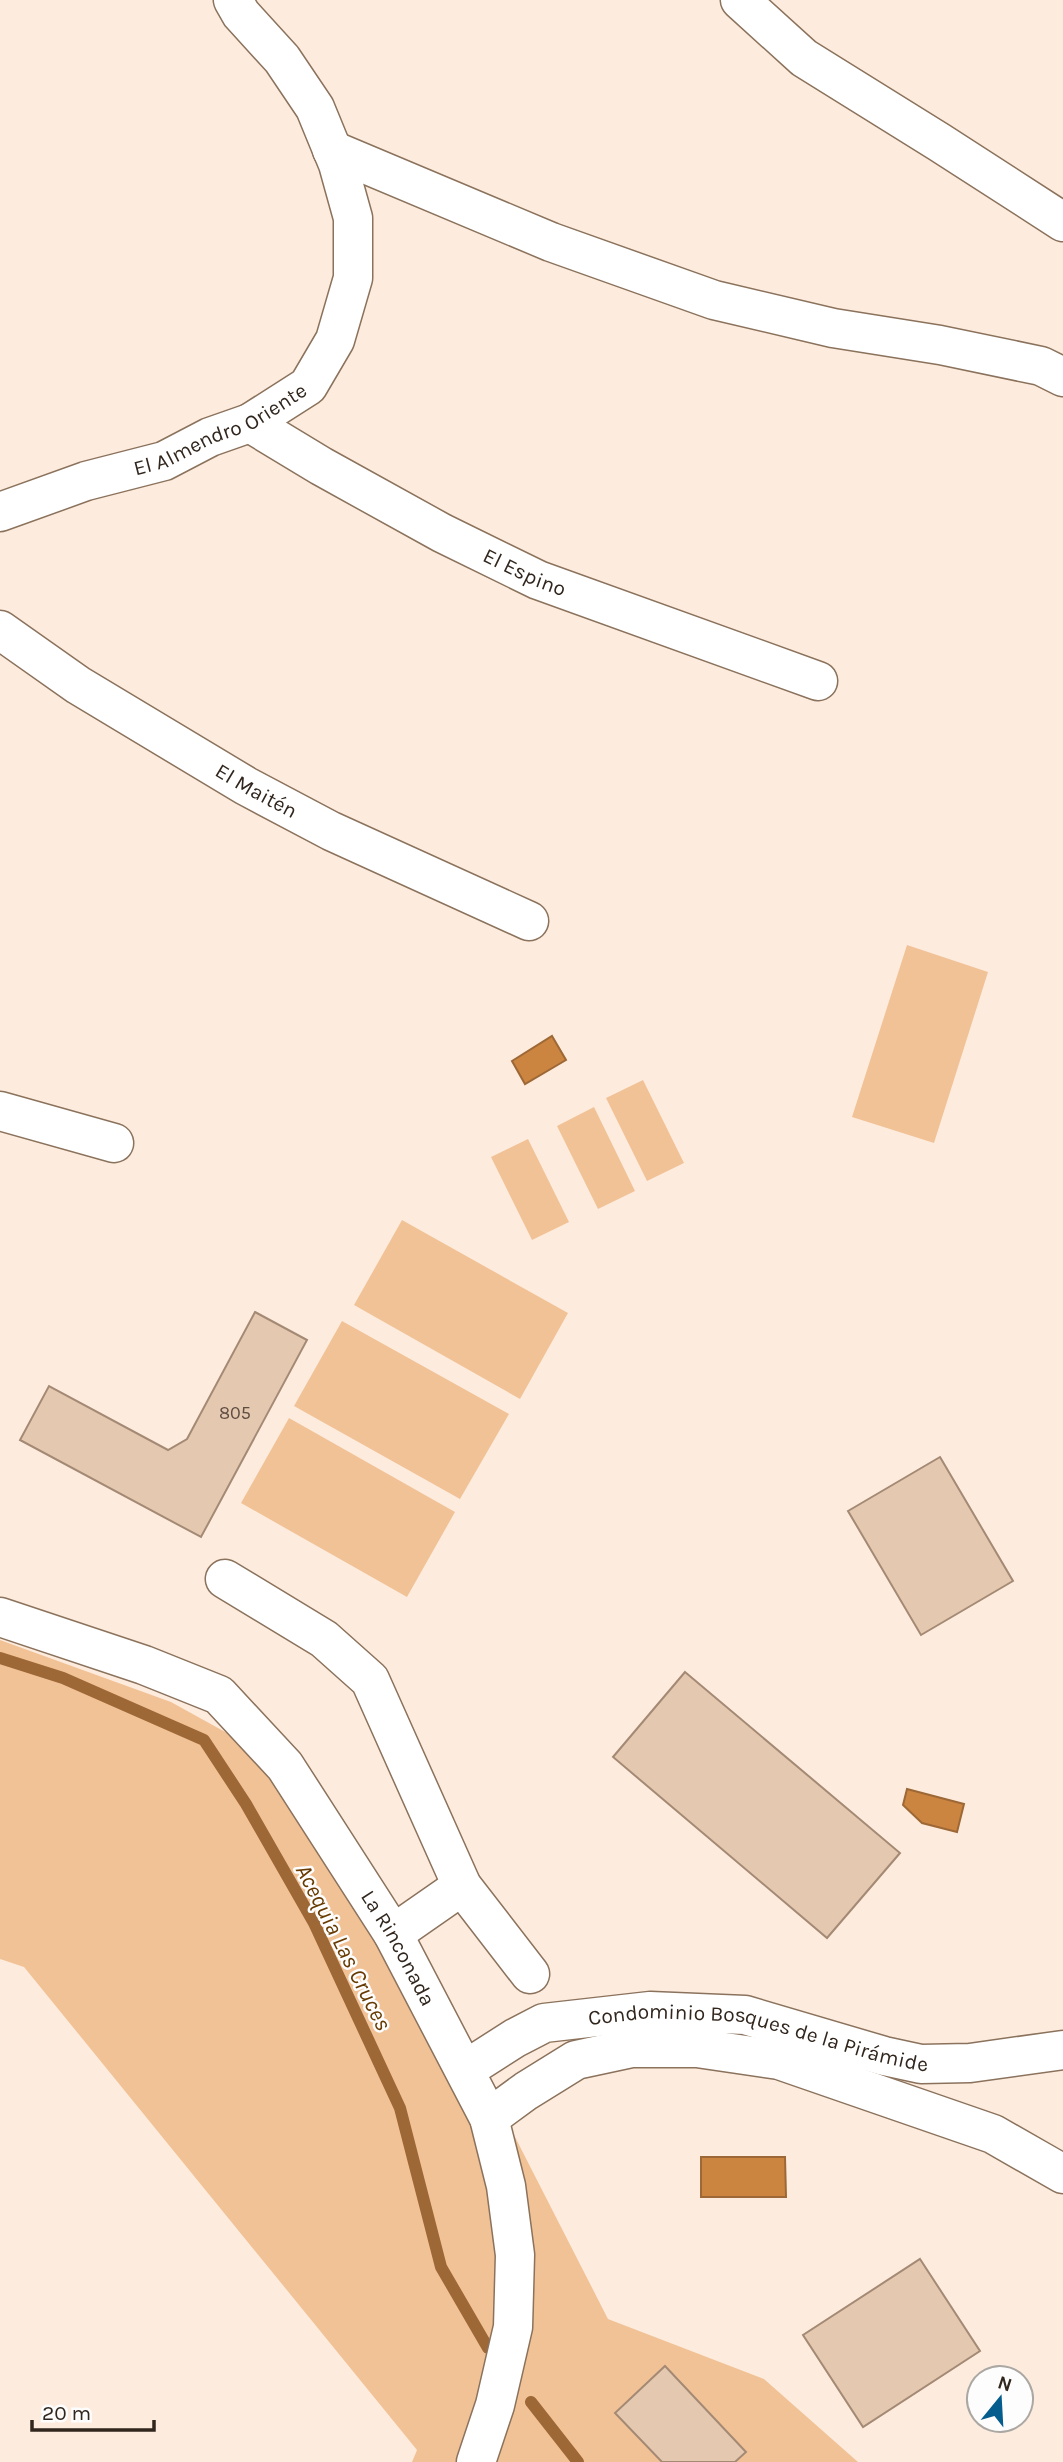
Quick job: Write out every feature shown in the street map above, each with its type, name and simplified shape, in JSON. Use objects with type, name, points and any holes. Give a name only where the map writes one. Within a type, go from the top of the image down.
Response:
[{"type":"street","name":"El Almendro Oriente","points":[[0,512],[86,481],[164,461],[210,438],[250,423],[308,386],[335,340],[353,278],[353,218],[332,150],[314,108],[288,68],[233,0]]},
{"type":"street","points":[[740,0],[804,58],[1063,222]]},
{"type":"street","points":[[332,150],[551,242],[714,300],[833,328],[940,345],[1041,366],[1063,377]]},
{"type":"street","name":"El Espino","points":[[250,423],[442,533],[538,580],[818,681]]},
{"type":"street","name":"El Maitén","points":[[0,630],[78,685],[246,786],[331,831],[529,921]]},
{"type":"street","points":[[0,1111],[114,1143]]},
{"type":"street","points":[[225,1579],[324,1639],[370,1680],[462,1886],[530,1974]]},
{"type":"street","name":"La Rinconada","points":[[0,1617],[144,1665],[219,1695],[285,1766],[393,1934],[489,2118],[506,2186],[515,2255],[513,2327],[495,2405],[476,2462]]},
{"type":"street","points":[[393,1934],[462,1886]]},
{"type":"street","name":"Condominio Bosques de la Pirámide","points":[[465,2070],[544,2023],[650,2011],[745,2015],[884,2056],[921,2064],[970,2063],[1063,2050]]},
{"type":"street","name":"Condominio Bosques de la Pirámide","points":[[489,2118],[576,2060],[632,2049],[697,2048],[779,2060],[993,2134],[1063,2174]]},
{"type":"shaded area","points":[[907,945],[988,972],[934,1143],[852,1117]]},
{"type":"shaded area","points":[[552,1036],[566,1060],[525,1084],[512,1061]]},
{"type":"shaded area","points":[[643,1080],[684,1163],[647,1181],[606,1098]]},
{"type":"shaded area","points":[[594,1107],[635,1191],[598,1209],[557,1126]]},
{"type":"shaded area","points":[[528,1139],[569,1222],[532,1240],[491,1157]]},
{"type":"shaded area","points":[[402,1220],[568,1313],[520,1399],[354,1305]]},
{"type":"shaded area","points":[[342,1321],[509,1414],[460,1499],[294,1406]]},
{"type":"shaded area","points":[[289,1418],[455,1512],[407,1597],[241,1503]]},
{"type":"shaded area","points":[[0,1640],[171,1702],[292,1769],[390,1892],[608,2319],[764,2379],[858,2462],[412,2462],[417,2450],[24,1967],[0,1959]]},
{"type":"shaded area","points":[[907,1789],[964,1804],[957,1832],[922,1823],[903,1805]]},
{"type":"shaded area","points":[[701,2157],[785,2157],[786,2197],[701,2197]]},
{"type":"building","points":[[255,1312],[307,1340],[201,1537],[20,1440],[49,1386],[168,1450],[187,1439]]},
{"type":"building","points":[[940,1457],[1013,1581],[921,1635],[848,1511]]},
{"type":"building","points":[[685,1672],[900,1853],[827,1938],[613,1757]]},
{"type":"building","points":[[920,2259],[980,2351],[863,2427],[803,2335]]},
{"type":"building","points":[[665,2366],[746,2452],[735,2462],[662,2462],[615,2413]]},
{"type":"waterway","name":"Acequia Las Cruces","points":[[0,1658],[63,1678],[204,1740],[246,1804],[314,1923],[400,2108],[441,2267],[488,2348]]},
{"type":"waterway","name":"Acequia Las Cruces","points":[[531,2402],[578,2462]]}]
